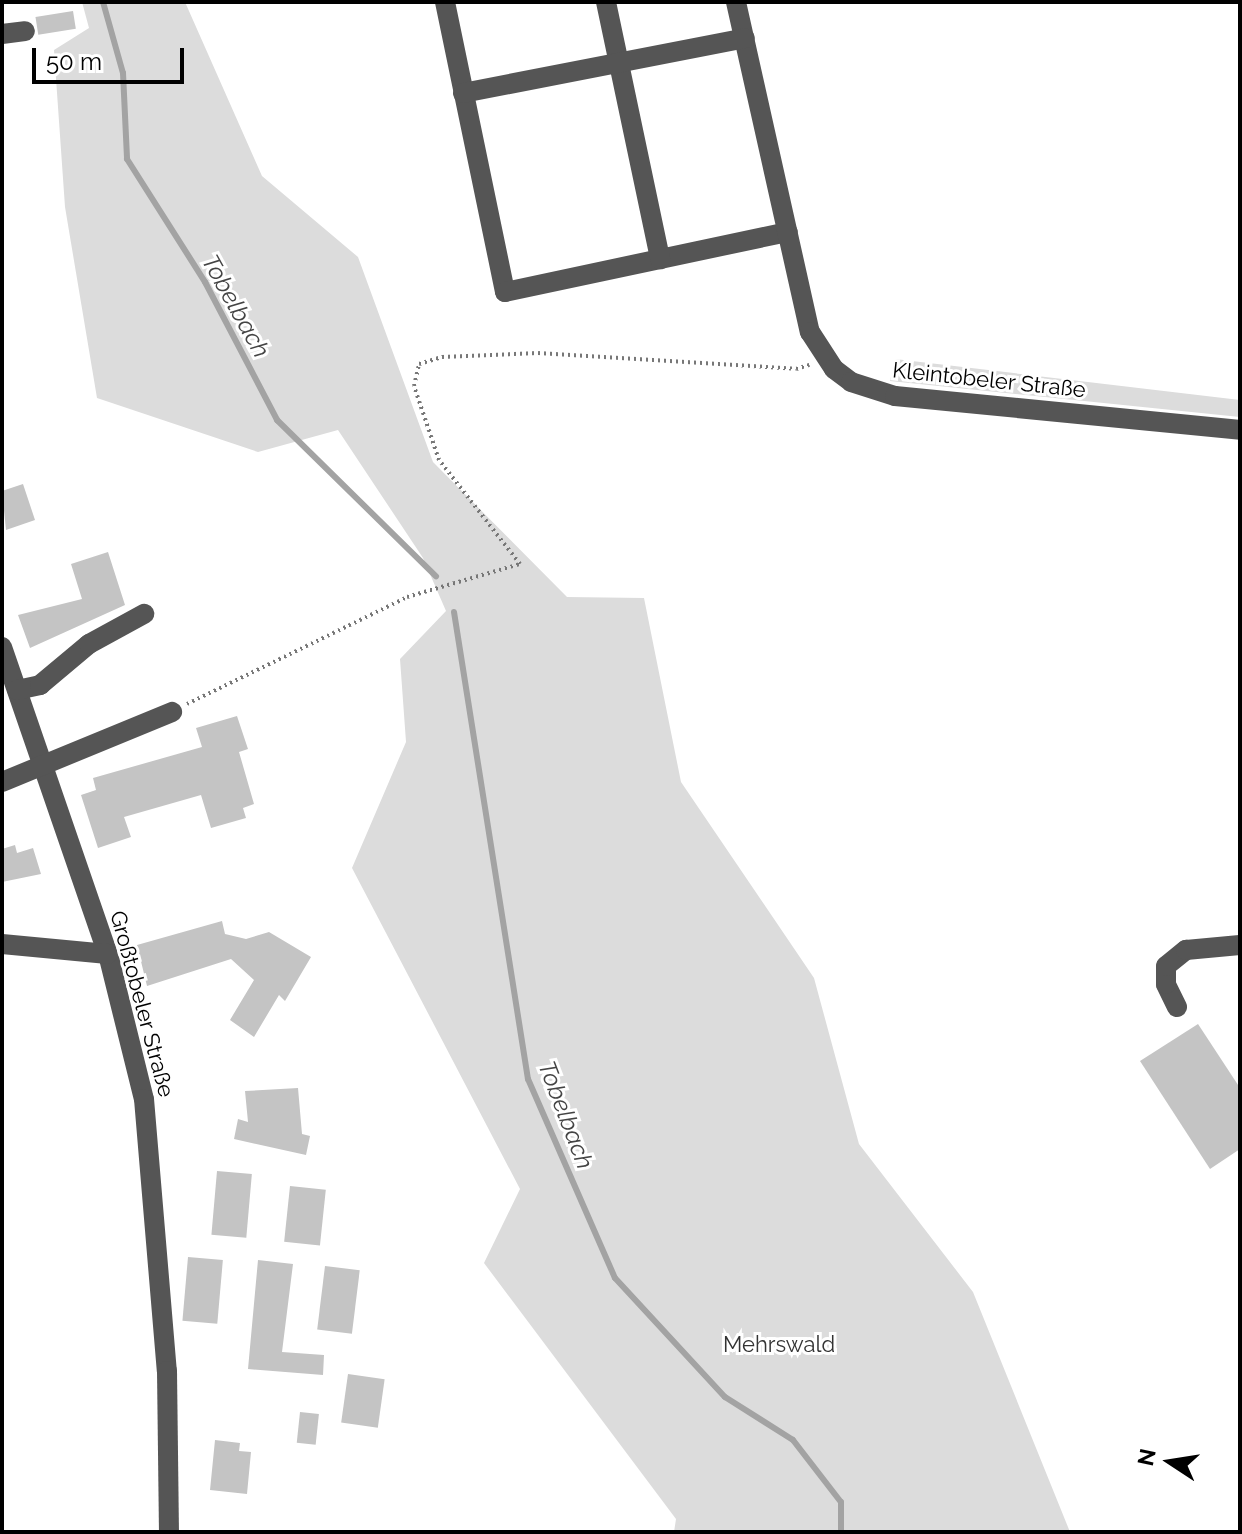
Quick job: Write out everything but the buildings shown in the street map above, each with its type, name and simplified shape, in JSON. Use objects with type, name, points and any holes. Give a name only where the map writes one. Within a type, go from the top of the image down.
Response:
[{"type":"street","points":[[445,2],[505,292],[788,232]]},
{"type":"street","points":[[606,2],[660,259]]},
{"type":"street","name":"Kleintobeler Straße","points":[[736,2],[810,332],[826,359],[851,382],[895,396],[1240,430]]},
{"type":"street","points":[[2,34],[25,31]]},
{"type":"street","points":[[463,93],[745,38]]},
{"type":"street","points":[[17,690],[40,685],[89,644],[144,614]]},
{"type":"street","name":"Großtobeler Straße","points":[[2,647],[108,954],[144,1099],[167,1371],[169,1532]]},
{"type":"street","points":[[2,782],[172,712]]},
{"type":"street","points":[[2,944],[108,954]]},
{"type":"street","points":[[1177,1007],[1166,984],[1166,966],[1186,950],[1240,945]]},
{"type":"path","points":[[172,712],[407,597],[520,564],[439,460],[414,386],[419,364],[442,357],[538,353],[796,369],[826,359]]},
{"type":"green space","name":"Mehrswald","points":[[82,2],[185,2],[262,176],[358,257],[433,462],[567,597],[644,598],[681,782],[814,978],[859,1144],[973,1292],[1070,1532],[674,1532],[676,1519],[484,1263],[520,1189],[352,868],[406,742],[400,659],[446,611],[423,558],[338,430],[258,452],[97,398],[65,207],[54,50],[89,28]]},
{"type":"green space","points":[[895,359],[1240,400],[1240,417],[890,381]]},
{"type":"waterway","name":"Tobelbach","points":[[103,2],[123,73],[127,159],[205,282],[277,420],[436,576]]},
{"type":"waterway","name":"Tobelbach","points":[[454,612],[528,1079],[615,1278],[725,1397],[793,1440],[841,1502],[841,1532]]}]
